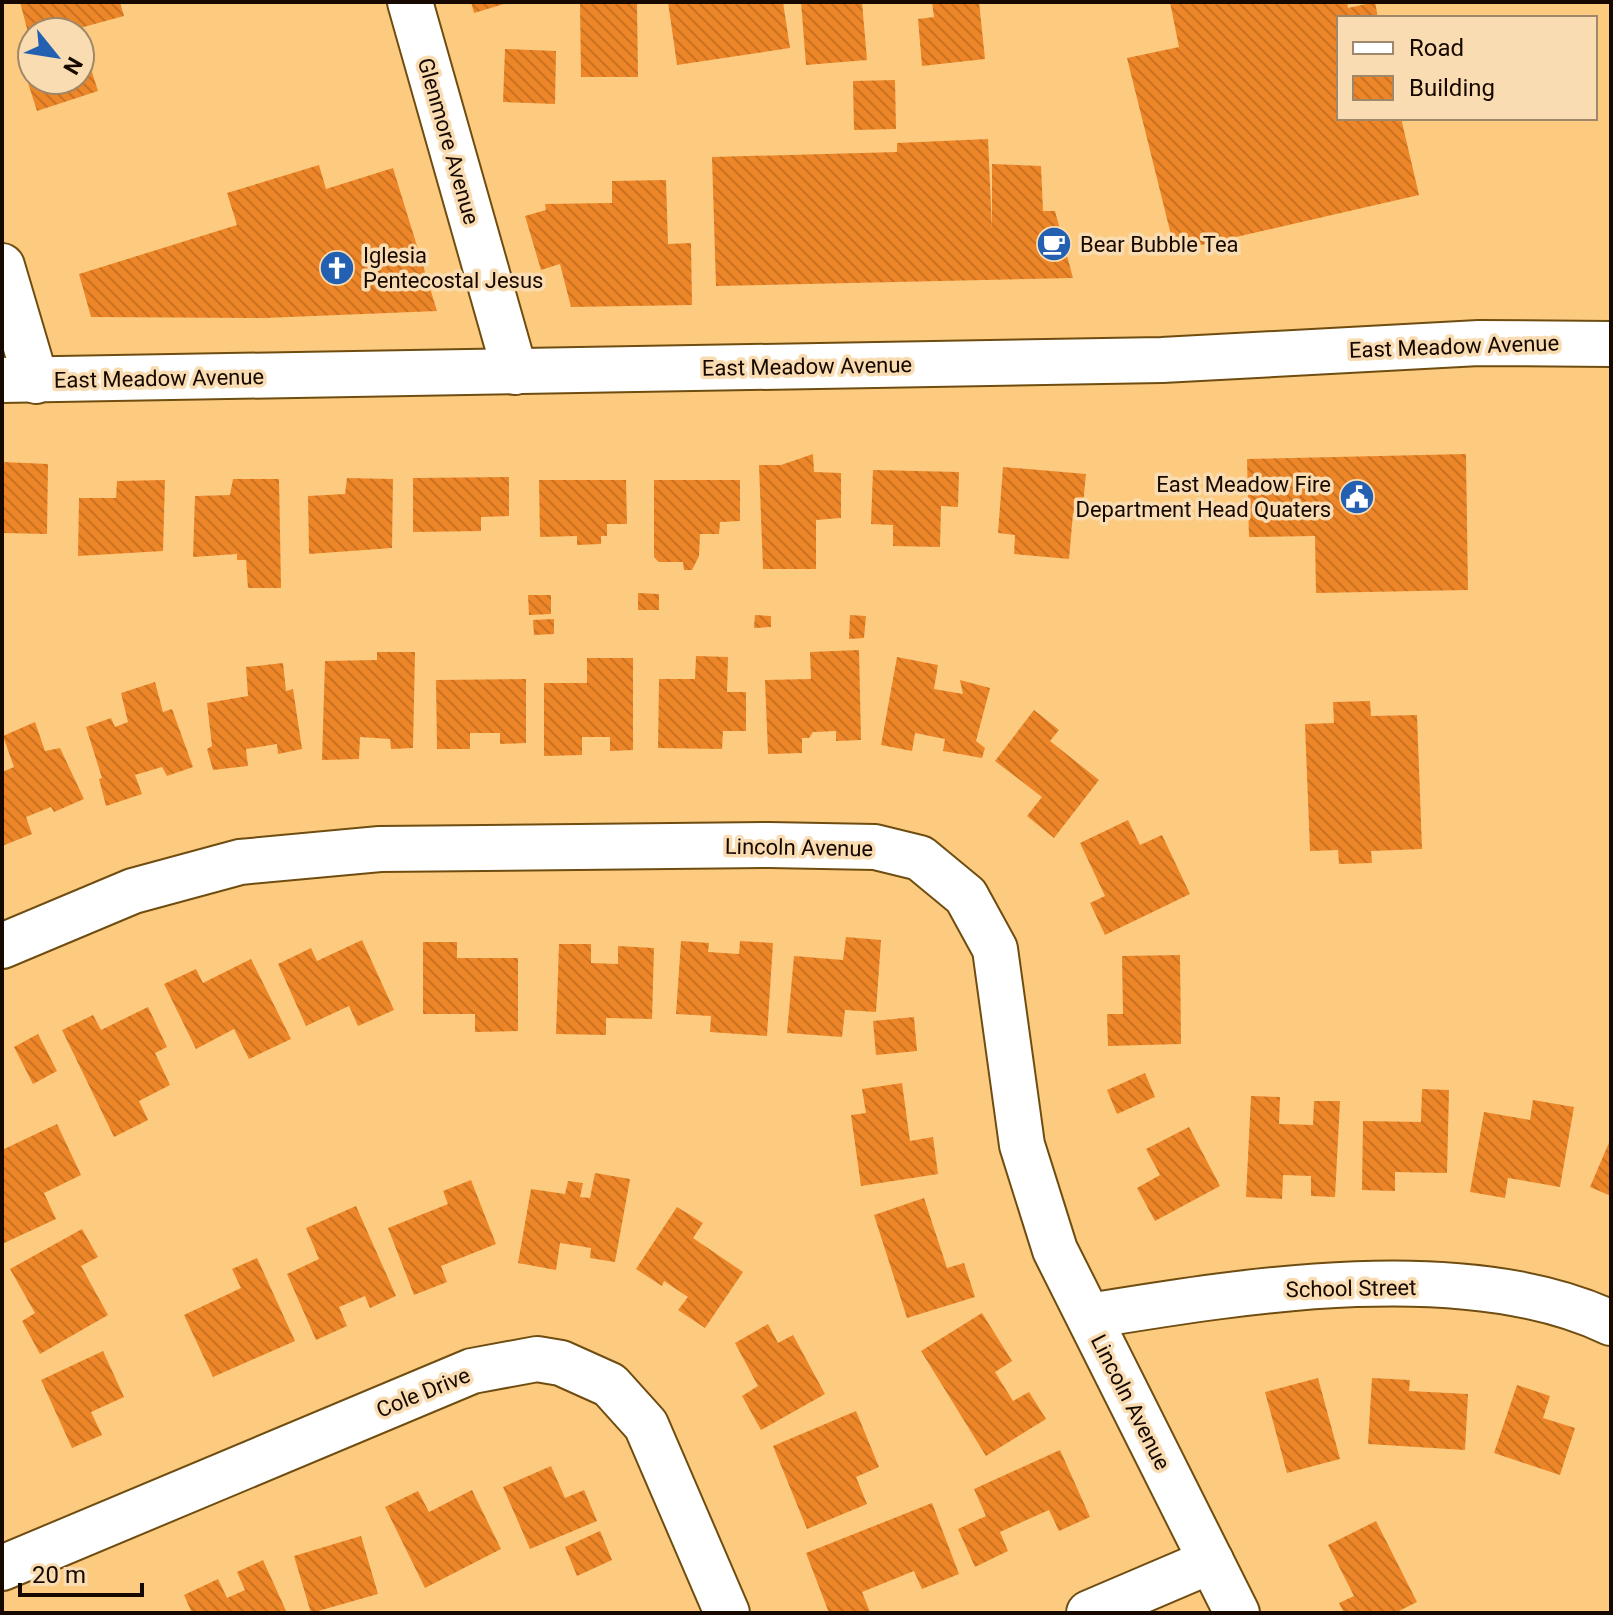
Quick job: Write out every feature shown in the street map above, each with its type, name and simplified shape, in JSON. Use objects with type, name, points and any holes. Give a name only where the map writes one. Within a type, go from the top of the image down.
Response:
[{"type":"street","name":"Glenmore Avenue","points":[[410,2],[515,372]]},
{"type":"street","points":[[2,266],[19,380]]},
{"type":"street","name":"East Meadow Avenue","points":[[19,380],[1162,360],[1537,341],[1611,344]]},
{"type":"street","name":"Lincoln Avenue","points":[[2,946],[133,891],[240,862],[380,849],[769,845],[875,847],[920,858],[966,896],[995,949],[1022,1145],[1055,1250],[1237,1613]]},
{"type":"street","name":"School Street","points":[[1089,1316],[1251,1290],[1408,1285],[1492,1289],[1583,1309],[1611,1323]]},
{"type":"street","name":"Cole Drive","points":[[6,1554],[472,1371],[537,1359],[561,1363],[610,1385],[646,1425],[727,1613]]},
{"type":"street","points":[[1089,1613],[1211,1561]]},
{"type":"building","points":[[20,2],[120,2],[124,16],[96,24],[96,16],[24,16]]},
{"type":"building","points":[[471,2],[507,2],[507,3],[474,13]]},
{"type":"building","points":[[580,2],[637,2],[638,77],[581,77]]},
{"type":"building","points":[[668,2],[783,2],[790,48],[677,65]]},
{"type":"building","points":[[801,2],[862,2],[867,60],[806,65]]},
{"type":"building","points":[[932,2],[979,2],[985,59],[922,66],[918,19],[934,17]]},
{"type":"building","points":[[1170,2],[1347,2],[1348,8],[1375,2],[1378,16],[1337,16],[1337,120],[1401,120],[1419,195],[1175,251],[1127,58],[1179,47]]},
{"type":"building","points":[[505,49],[556,51],[555,104],[503,102]]},
{"type":"building","points":[[895,80],[896,129],[854,130],[853,81]]},
{"type":"building","points":[[32,96],[83,96],[37,111]]},
{"type":"building","points":[[988,139],[992,230],[992,164],[1041,166],[1043,211],[1055,211],[1073,278],[716,286],[712,157],[897,152],[897,143]]},
{"type":"building","name":"Iglesia Pentecostal Jesus","points":[[319,165],[326,189],[393,168],[437,311],[265,318],[91,317],[79,274],[237,225],[227,193]]},
{"type":"building","points":[[666,180],[668,244],[691,243],[692,305],[571,307],[560,264],[541,270],[525,216],[546,210],[545,204],[612,203],[612,181]]},
{"type":"building","points":[[813,454],[814,472],[841,473],[841,518],[816,520],[816,569],[763,569],[759,465],[781,465]]},
{"type":"building","name":"East Meadow Fire Department Head Quaters","points":[[1466,454],[1468,590],[1316,593],[1315,536],[1249,537],[1247,459]]},
{"type":"building","points":[[2,462],[48,464],[47,534],[2,533]]},
{"type":"building","points":[[1003,467],[1086,474],[1082,514],[1073,513],[1069,559],[1014,554],[1015,535],[998,533]]},
{"type":"building","points":[[873,470],[959,472],[958,507],[941,506],[940,547],[893,546],[893,525],[871,524]]},
{"type":"building","points":[[509,477],[509,516],[481,517],[481,531],[413,532],[413,478]]},
{"type":"building","points":[[347,478],[393,479],[392,548],[309,554],[308,496],[345,494]]},
{"type":"building","points":[[233,479],[279,479],[281,588],[248,588],[246,560],[237,560],[237,554],[193,557],[195,496],[230,495]]},
{"type":"building","points":[[165,480],[163,551],[78,556],[79,498],[116,498],[117,481]]},
{"type":"building","points":[[539,480],[626,480],[627,524],[607,524],[607,536],[601,536],[601,544],[577,545],[577,536],[540,537]]},
{"type":"building","points":[[654,480],[740,480],[740,521],[720,522],[719,534],[700,534],[699,556],[692,570],[684,570],[683,562],[659,562],[654,557]]},
{"type":"building","points":[[638,593],[659,594],[659,610],[638,610]]},
{"type":"building","points":[[528,595],[551,595],[551,614],[529,615]]},
{"type":"building","points":[[755,615],[771,616],[771,627],[754,628]]},
{"type":"building","points":[[850,615],[866,616],[864,638],[849,639]]},
{"type":"building","points":[[554,619],[554,634],[534,635],[533,620]]},
{"type":"building","points":[[859,650],[861,740],[836,741],[836,731],[813,732],[809,738],[802,738],[802,753],[768,754],[765,680],[811,679],[810,652]]},
{"type":"building","points":[[377,652],[415,652],[413,748],[391,749],[390,739],[360,737],[359,759],[322,760],[325,661],[377,660]]},
{"type":"building","points":[[696,656],[728,657],[727,692],[746,692],[746,731],[723,731],[722,749],[658,748],[659,679],[695,679]]},
{"type":"building","points":[[897,657],[938,665],[934,689],[963,694],[960,680],[990,688],[976,741],[985,748],[982,758],[943,751],[945,739],[915,733],[912,751],[881,745]]},
{"type":"building","points":[[587,658],[633,658],[633,750],[610,751],[610,737],[582,737],[582,755],[544,756],[544,683],[587,683]]},
{"type":"building","points":[[283,663],[286,691],[293,689],[302,749],[278,754],[277,744],[246,749],[248,766],[213,770],[207,749],[212,746],[207,703],[248,696],[246,667]]},
{"type":"building","points":[[526,679],[526,743],[500,744],[500,733],[470,733],[470,749],[437,749],[436,680]]},
{"type":"building","points":[[155,682],[163,712],[172,709],[193,767],[167,776],[162,767],[135,775],[142,794],[106,806],[99,779],[102,778],[86,727],[111,718],[115,727],[128,722],[121,693]]},
{"type":"building","points":[[1370,701],[1371,716],[1417,715],[1422,849],[1371,851],[1372,863],[1339,864],[1338,850],[1310,851],[1305,724],[1334,723],[1333,702]]},
{"type":"building","points":[[1034,710],[1059,730],[1050,741],[1099,780],[1054,838],[1027,816],[1042,797],[995,761]]},
{"type":"building","points":[[35,722],[45,751],[60,748],[84,799],[54,812],[51,807],[26,817],[32,834],[2,846],[2,772],[14,767],[3,736]]},
{"type":"building","points":[[1128,820],[1140,845],[1162,835],[1190,894],[1105,935],[1090,903],[1105,896],[1080,843]]},
{"type":"building","points":[[846,937],[881,940],[876,1012],[845,1010],[842,1037],[787,1033],[794,956],[843,960]]},
{"type":"building","points":[[362,940],[394,1010],[358,1026],[349,1006],[306,1026],[278,964],[311,948],[317,961]]},
{"type":"building","points":[[681,941],[709,943],[708,952],[739,954],[740,941],[773,943],[767,1036],[710,1032],[711,1016],[676,1014]]},
{"type":"building","points":[[423,942],[457,942],[457,958],[518,958],[518,1031],[475,1032],[475,1014],[423,1014]]},
{"type":"building","points":[[559,944],[591,944],[591,963],[618,964],[618,946],[654,948],[652,1019],[606,1018],[606,1035],[556,1034]]},
{"type":"building","points":[[1180,955],[1181,1044],[1108,1046],[1107,1014],[1123,1014],[1122,956]]},
{"type":"building","points":[[251,959],[291,1039],[249,1059],[234,1029],[196,1049],[164,984],[196,969],[203,983]]},
{"type":"building","points":[[148,1007],[167,1047],[155,1053],[170,1085],[139,1101],[148,1120],[114,1137],[62,1030],[93,1015],[101,1030]]},
{"type":"building","points":[[914,1017],[917,1051],[876,1055],[873,1021]]},
{"type":"building","points":[[38,1034],[57,1071],[33,1084],[14,1047]]},
{"type":"building","points":[[1145,1073],[1155,1097],[1117,1114],[1107,1090]]},
{"type":"building","points":[[902,1083],[910,1141],[933,1137],[938,1174],[861,1186],[851,1115],[866,1113],[862,1089]]},
{"type":"building","points":[[1422,1089],[1449,1090],[1447,1173],[1395,1172],[1395,1191],[1362,1190],[1363,1121],[1421,1122]]},
{"type":"building","points":[[1251,1096],[1280,1097],[1279,1124],[1313,1125],[1314,1101],[1340,1101],[1335,1197],[1311,1196],[1311,1176],[1283,1175],[1282,1199],[1246,1197]]},
{"type":"building","points":[[1533,1100],[1574,1107],[1560,1187],[1508,1178],[1505,1198],[1470,1192],[1484,1112],[1530,1120]]},
{"type":"building","points":[[57,1124],[81,1175],[44,1193],[56,1219],[2,1244],[2,1150]]},
{"type":"building","points":[[1189,1127],[1220,1186],[1155,1221],[1137,1188],[1160,1175],[1146,1149]]},
{"type":"building","points":[[1611,1138],[1611,1196],[1590,1187]]},
{"type":"building","points":[[595,1173],[630,1179],[615,1262],[590,1258],[591,1248],[560,1243],[556,1270],[518,1263],[531,1189],[565,1194],[568,1181],[583,1183],[580,1197],[590,1198]]},
{"type":"building","points":[[471,1180],[496,1244],[441,1266],[447,1282],[414,1295],[388,1228],[448,1204],[443,1191]]},
{"type":"building","points":[[924,1198],[947,1268],[964,1263],[975,1297],[907,1318],[874,1215]]},
{"type":"building","points":[[356,1206],[396,1296],[370,1308],[365,1296],[339,1307],[347,1326],[316,1340],[287,1274],[319,1259],[306,1228]]},
{"type":"building","points":[[677,1207],[703,1223],[693,1238],[743,1272],[705,1328],[678,1310],[688,1297],[664,1281],[662,1286],[636,1269]]},
{"type":"building","points":[[82,1229],[98,1257],[81,1266],[108,1315],[40,1354],[22,1321],[35,1313],[10,1269]]},
{"type":"building","points":[[257,1258],[295,1341],[213,1377],[184,1315],[241,1288],[232,1269]]},
{"type":"building","points":[[982,1313],[1012,1361],[995,1372],[1013,1401],[1029,1392],[1046,1419],[986,1456],[921,1351]]},
{"type":"building","points":[[768,1324],[778,1343],[793,1335],[825,1394],[761,1430],[742,1396],[758,1386],[735,1343]]},
{"type":"building","points":[[103,1351],[124,1397],[91,1412],[102,1435],[72,1448],[41,1380]]},
{"type":"building","points":[[1318,1378],[1340,1459],[1287,1473],[1265,1392]]},
{"type":"building","points":[[1372,1378],[1410,1380],[1409,1391],[1468,1394],[1465,1450],[1368,1444]]},
{"type":"building","points":[[1517,1385],[1550,1396],[1543,1418],[1575,1428],[1560,1475],[1494,1453]]},
{"type":"building","points":[[856,1411],[879,1467],[856,1477],[867,1504],[807,1529],[773,1446]]},
{"type":"building","points":[[1060,1450],[1090,1517],[1059,1531],[1049,1510],[1000,1532],[1008,1551],[975,1567],[958,1529],[986,1516],[974,1489]]},
{"type":"building","points":[[551,1466],[565,1498],[584,1490],[597,1521],[530,1549],[503,1487]]},
{"type":"building","points":[[472,1490],[501,1549],[425,1588],[385,1507],[418,1491],[429,1512]]},
{"type":"building","points":[[932,1503],[959,1574],[922,1589],[914,1571],[862,1592],[870,1612],[829,1613],[806,1553]]},
{"type":"building","points":[[1376,1521],[1417,1602],[1395,1613],[1344,1613],[1339,1603],[1354,1596],[1328,1545]]},
{"type":"building","points":[[600,1531],[612,1560],[577,1576],[565,1547]]},
{"type":"building","points":[[361,1536],[378,1594],[311,1613],[294,1556]]},
{"type":"building","points":[[263,1560],[287,1613],[192,1613],[184,1595],[218,1579],[227,1598],[245,1590],[237,1572]]},
{"type":"place","name":"Bear Bubble Tea","points":[[1054,244]]},
{"type":"place","name":"Iglesia Pentecostal Jesus","points":[[337,268]]},
{"type":"place","name":"East Meadow Fire Department Head Quaters","points":[[1357,497]]}]
